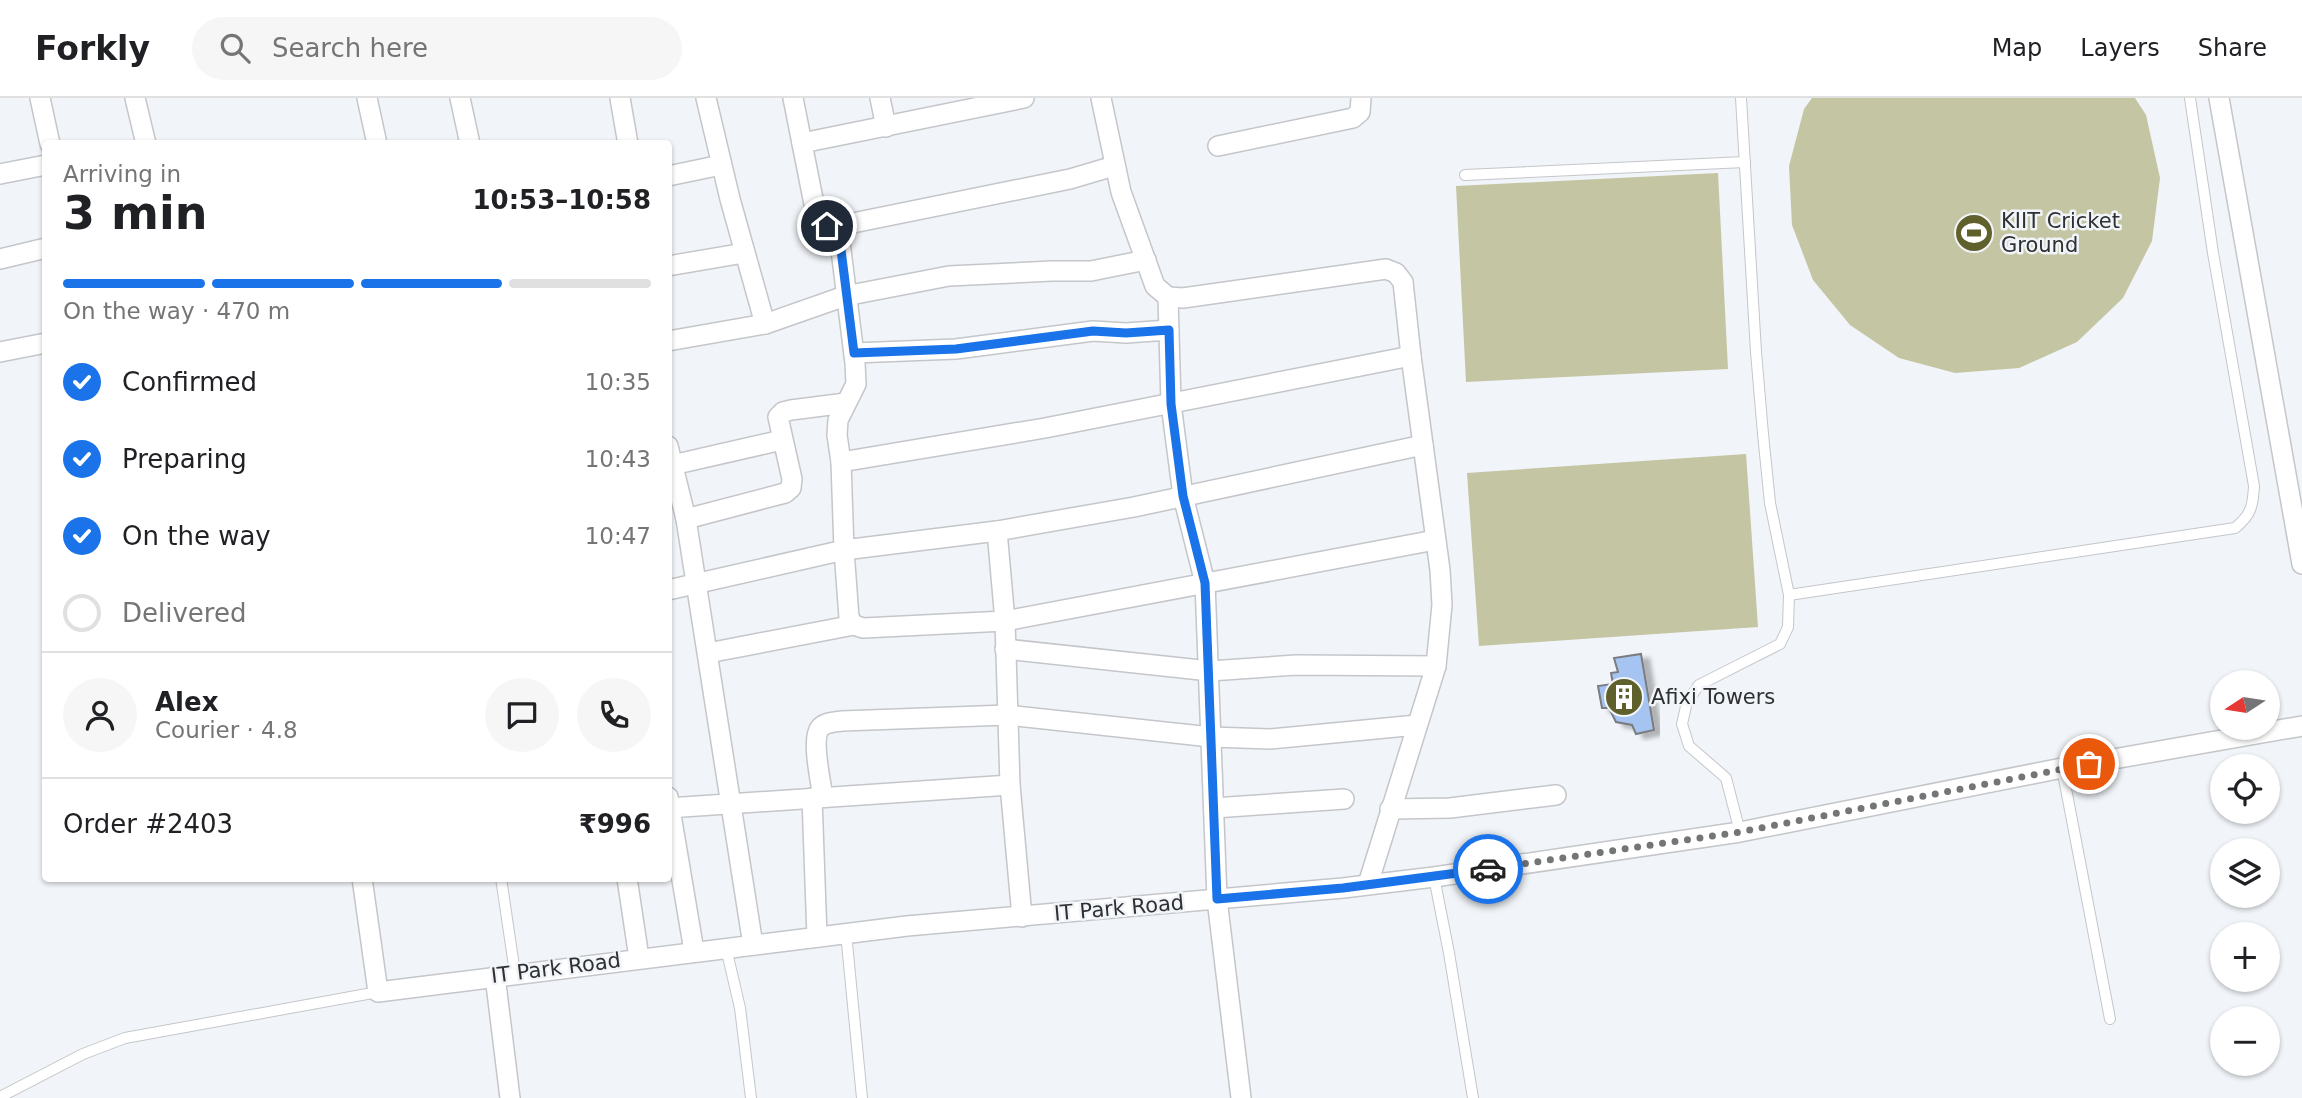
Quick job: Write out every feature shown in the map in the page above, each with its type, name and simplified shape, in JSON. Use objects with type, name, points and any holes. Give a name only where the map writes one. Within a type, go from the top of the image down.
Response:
[{"type":"street","points":[[40,98],[49,140]]},
{"type":"street","points":[[135,98],[145,140]]},
{"type":"street","points":[[367,98],[376,140]]},
{"type":"street","points":[[460,98],[469,140]]},
{"type":"street","points":[[620,98],[627,140]]},
{"type":"street","points":[[706,98],[721,165],[765,324]]},
{"type":"street","points":[[793,98],[816,214],[821,223],[827,226],[838,226],[1070,178],[1114,166]]},
{"type":"street","points":[[880,98],[886,127]]},
{"type":"street","points":[[802,144],[886,127],[972,103],[1024,98]]},
{"type":"street","points":[[1101,98],[1114,166],[1155,286],[1168,297],[1183,298],[1386,269],[1396,273],[1404,282],[1410,356],[1442,605],[1436,666],[1368,884]]},
{"type":"street","points":[[1218,146],[1353,118],[1360,112],[1361,98]]},
{"type":"street","points":[[2219,98],[2302,564]]},
{"type":"street","points":[[672,175],[721,165]]},
{"type":"street","points":[[0,173],[42,166]]},
{"type":"street","points":[[838,226],[856,384],[838,420],[849,618],[854,625]]},
{"type":"street","points":[[0,258],[42,249]]},
{"type":"street","points":[[672,265],[744,253]]},
{"type":"street","points":[[672,340],[765,324],[845,296],[949,276],[1091,271],[1146,260]]},
{"type":"street","points":[[1168,297],[1171,404],[1183,496],[1205,583],[1217,899],[1241,1098]]},
{"type":"street","points":[[854,353],[956,349],[1093,331],[1126,333],[1169,330]]},
{"type":"street","points":[[0,352],[42,344]]},
{"type":"street","points":[[841,462],[1045,428],[1410,356]]},
{"type":"street","points":[[686,519],[785,493],[791,488],[792,479],[778,417],[783,412],[846,403]]},
{"type":"street","points":[[672,459],[782,440]]},
{"type":"street","points":[[672,589],[844,550],[996,531],[1183,496],[1423,446]]},
{"type":"street","points":[[672,466],[686,519],[753,945]]},
{"type":"street","points":[[996,531],[1004,621],[1010,785],[1022,917]]},
{"type":"street","points":[[708,653],[854,625],[863,628],[1004,621],[1435,540]]},
{"type":"street","points":[[1005,649],[1210,671],[1309,665],[1436,666]]},
{"type":"street","points":[[817,937],[816,737],[820,728],[827,723],[1007,715],[1211,737],[1270,739],[1417,725]]},
{"type":"street","name":"IT Park Road","points":[[378,992],[907,926],[1434,877],[1740,832],[2062,768],[2302,726]]},
{"type":"street","points":[[672,805],[732,804],[1010,785]]},
{"type":"street","points":[[1390,809],[1450,808],[1556,794]]},
{"type":"street","points":[[1214,808],[1343,799]]},
{"type":"street","points":[[672,823],[694,951]]},
{"type":"street","points":[[363,882],[378,992]]},
{"type":"street","points":[[628,882],[639,958]]},
{"type":"street","points":[[505,975],[510,1098]]},
{"type":"lane","points":[[1740,832],[1726,778],[1689,746],[1682,724],[1687,702],[1699,685],[1780,644],[1788,627],[1789,595],[1768,489],[1756,352],[1741,98]]},
{"type":"lane","points":[[1789,595],[2235,528],[2247,519],[2253,508],[2254,486],[2213,253],[2190,98]]},
{"type":"lane","points":[[1465,175],[1745,162]]},
{"type":"lane","points":[[2062,768],[2110,1019]]},
{"type":"lane","points":[[1434,877],[1473,1098]]},
{"type":"lane","points":[[501,882],[505,975]]},
{"type":"lane","points":[[846,933],[862,1098]]},
{"type":"lane","points":[[726,948],[740,1008],[751,1098]]},
{"type":"lane","points":[[0,1097],[83,1054],[125,1038],[378,992]]},
{"type":"green space","name":"KIIT Cricket Ground","points":[[1812,98],[2135,98],[2146,115],[2160,178],[2152,241],[2123,298],[2077,342],[2019,368],[1955,373],[1899,358],[1850,325],[1813,280],[1792,225],[1789,166],[1804,109]]},
{"type":"green space","points":[[1718,173],[1728,369],[1466,382],[1456,186]]},
{"type":"green space","points":[[1746,454],[1758,627],[1479,646],[1467,473]]},
{"type":"building","name":"Afixi Towers","points":[[1641,654],[1654,730],[1636,734],[1632,725],[1616,722],[1609,708],[1602,708],[1598,686],[1613,684],[1611,673],[1618,672],[1614,658]]},
{"type":"way so far","points":[[1488,869],[1740,832],[2089,764]]},
{"type":"place","name":"KIIT Cricket Ground","points":[[1974,233]]},
{"type":"place","name":"Afixi Towers","points":[[1624,697]]},
{"type":"route","points":[[827,226],[838,226],[854,353],[895,349],[956,349],[1093,331],[1126,333],[1169,330],[1171,404],[1183,496],[1205,583],[1217,899],[1343,888],[1488,869]]}]
